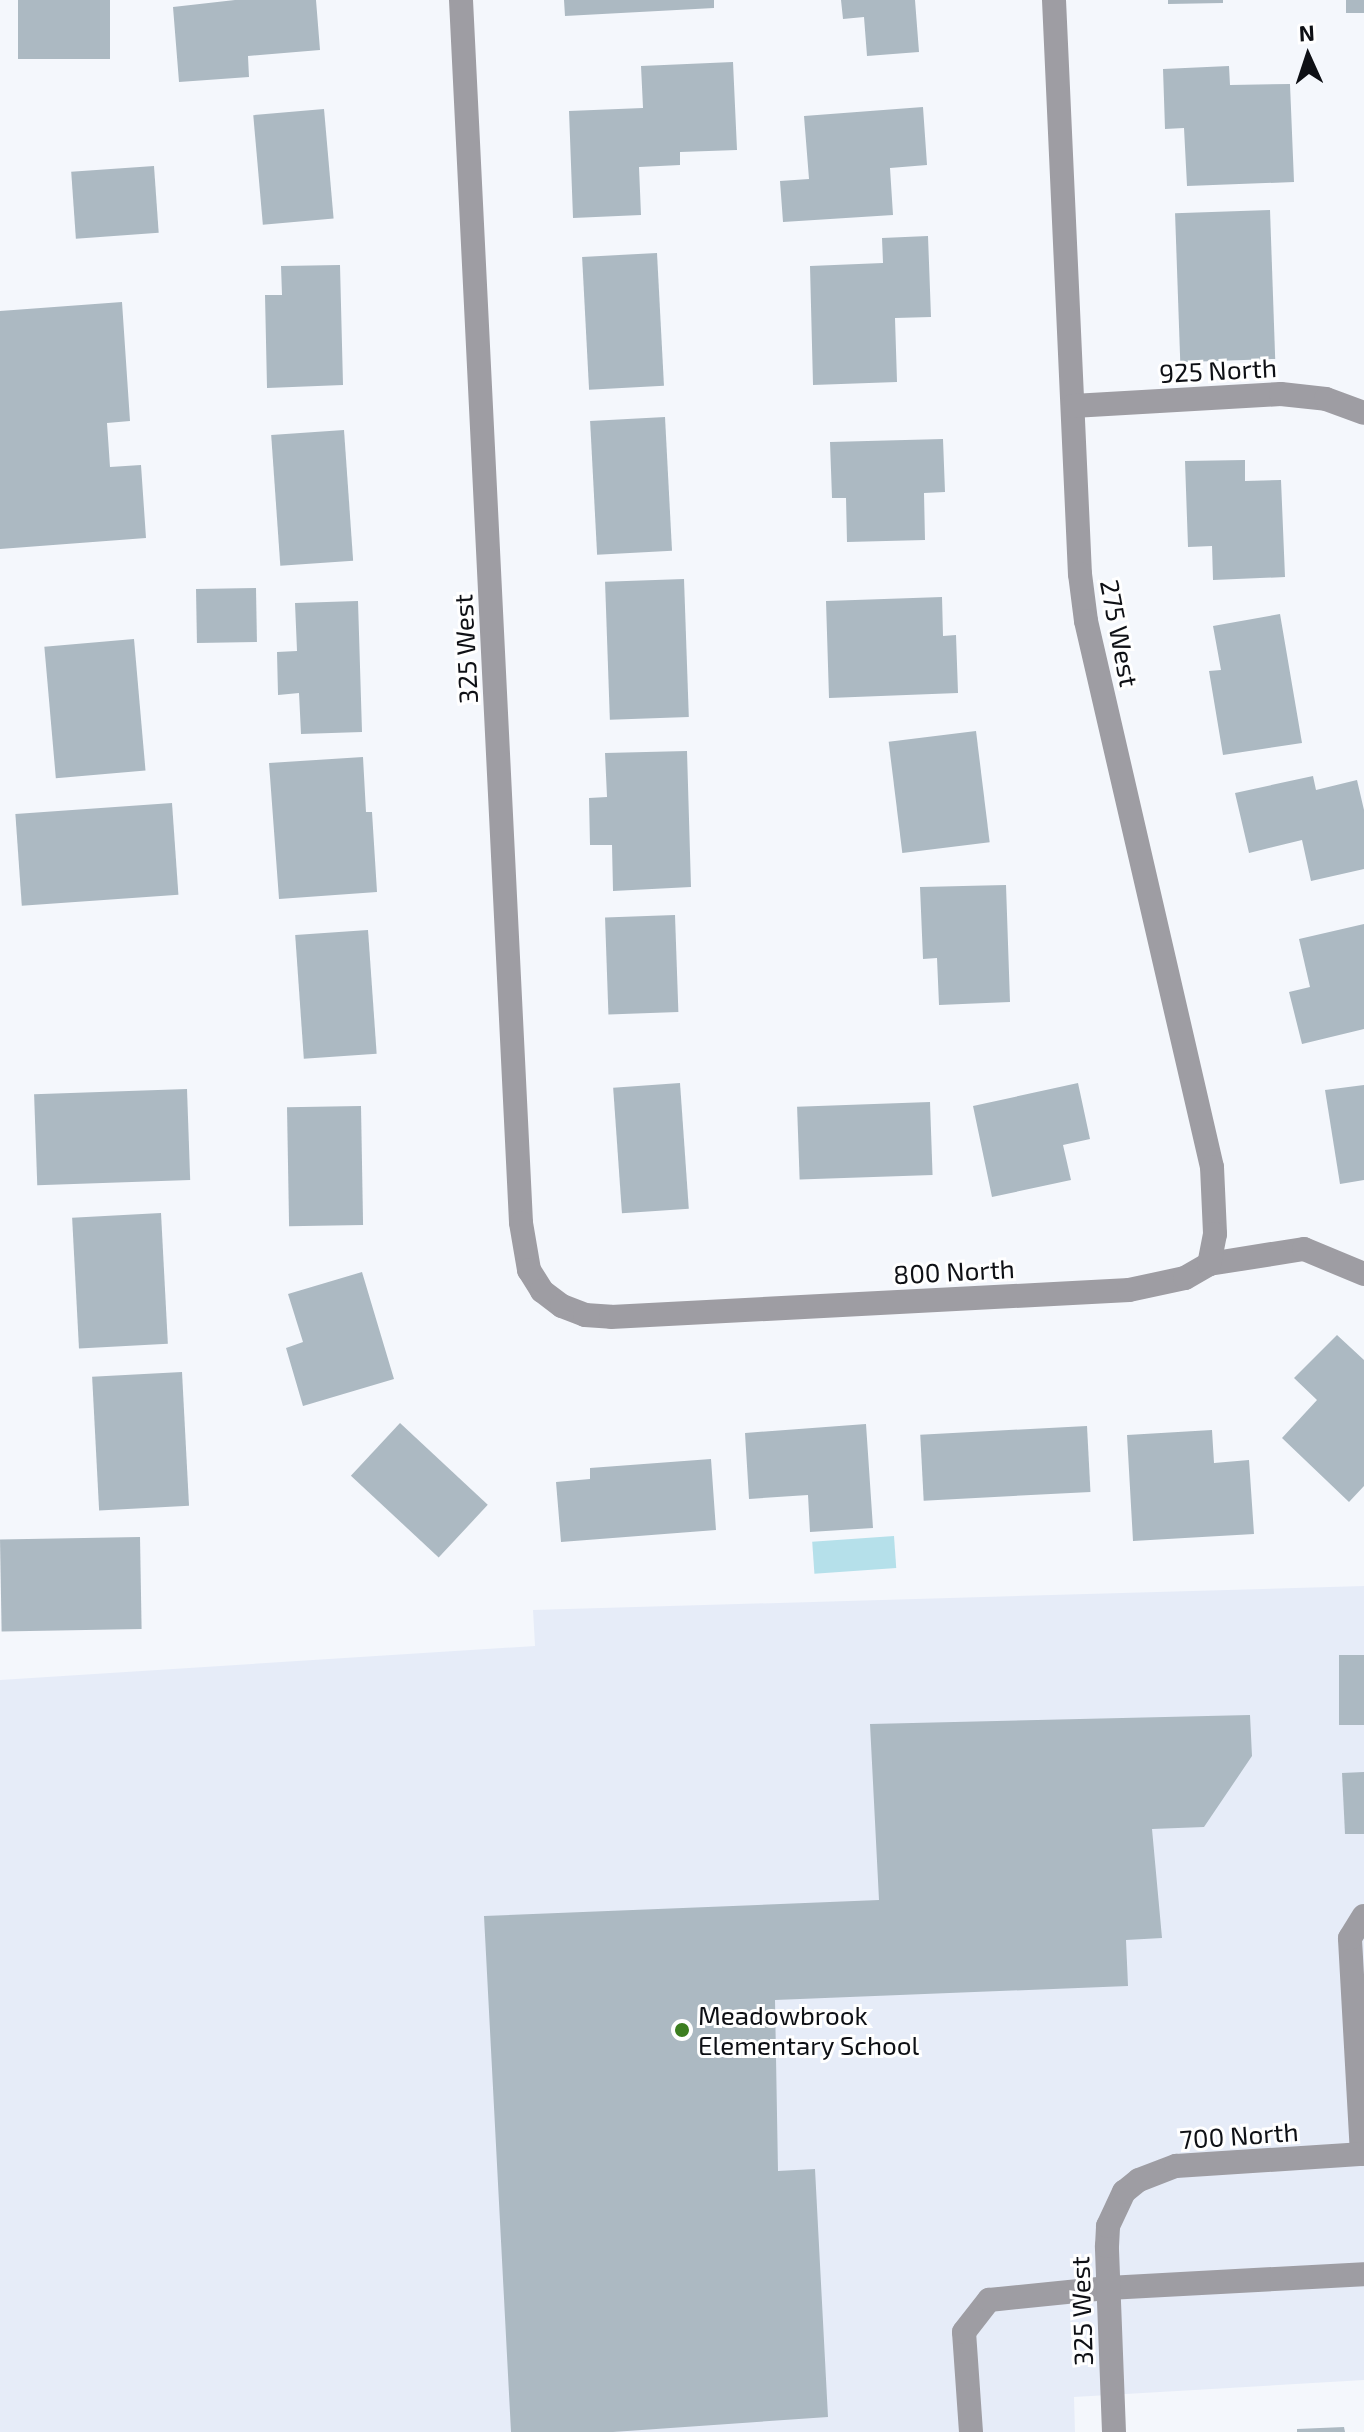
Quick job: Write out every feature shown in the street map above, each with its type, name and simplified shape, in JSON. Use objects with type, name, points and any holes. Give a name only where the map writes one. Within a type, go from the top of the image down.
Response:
[{"type":"street","name":"325 West","points":[[461,0],[521,1223],[529,1270],[542,1291]]},
{"type":"street","name":"275 West","points":[[1054,0],[1080,574],[1086,621],[1212,1167],[1216,1211],[1209,1264]]},
{"type":"street","name":"925 North","points":[[1073,406],[1281,394],[1326,399],[1364,413]]},
{"type":"street","name":"800 North","points":[[542,1291],[562,1306],[585,1315],[611,1317],[1129,1290],[1185,1278],[1209,1264],[1304,1249],[1364,1274]]},
{"type":"street","points":[[1363,2154],[1350,1938],[1364,1916]]},
{"type":"street","name":"700 North","points":[[1124,2192],[1139,2180],[1176,2166],[1363,2154]]},
{"type":"street","name":"325 West","points":[[1114,2432],[1108,2226],[1124,2192]]},
{"type":"street","points":[[971,2432],[964,2332],[989,2300],[1108,2288],[1364,2274]]},
{"type":"shaded area","name":"Meadowbrook Elementary School","points":[[1364,1586],[1364,2380],[1074,2397],[1075,2432],[0,2432],[0,1680],[535,1646],[533,1610]]},
{"type":"water","points":[[894,1536],[896,1568],[814,1574],[812,1542]]},
{"type":"building","points":[[18,0],[110,0],[110,59],[18,59]]},
{"type":"building","points":[[235,0],[316,0],[320,50],[248,56],[249,77],[179,82],[173,7]]},
{"type":"building","points":[[564,0],[714,0],[714,8],[565,16]]},
{"type":"building","points":[[841,0],[915,0],[919,52],[867,56],[864,17],[843,19]]},
{"type":"building","points":[[1168,0],[1223,0],[1223,3],[1168,4]]},
{"type":"building","points":[[1346,0],[1364,0],[1364,13],[1346,13]]},
{"type":"building","points":[[733,62],[737,150],[680,152],[680,165],[639,167],[641,215],[573,218],[569,111],[643,108],[641,66]]},
{"type":"building","points":[[1229,66],[1230,85],[1290,84],[1294,182],[1187,186],[1184,128],[1165,129],[1163,69]]},
{"type":"building","points":[[923,107],[927,165],[890,168],[893,215],[783,222],[780,181],[809,179],[804,116]]},
{"type":"building","points":[[324,109],[334,219],[263,225],[253,115]]},
{"type":"building","points":[[154,166],[159,233],[76,239],[71,172]]},
{"type":"building","points":[[1270,210],[1275,359],[1180,362],[1175,213]]},
{"type":"building","points":[[928,236],[931,317],[895,318],[897,382],[813,385],[810,266],[883,263],[882,238]]},
{"type":"building","points":[[657,253],[664,386],[589,390],[582,257]]},
{"type":"building","points":[[340,265],[343,385],[267,388],[265,295],[282,295],[281,266]]},
{"type":"building","points":[[122,302],[130,421],[107,423],[110,467],[141,465],[146,538],[0,549],[0,311]]},
{"type":"building","points":[[665,417],[672,551],[597,555],[590,421]]},
{"type":"building","points":[[344,430],[353,561],[280,566],[271,435]]},
{"type":"building","points":[[943,439],[945,492],[924,493],[925,540],[847,542],[846,498],[832,498],[830,442]]},
{"type":"building","points":[[1245,460],[1245,481],[1281,480],[1285,577],[1213,580],[1212,546],[1188,547],[1185,461]]},
{"type":"building","points":[[684,579],[689,717],[610,720],[605,582]]},
{"type":"building","points":[[256,588],[257,642],[197,643],[196,589]]},
{"type":"building","points":[[942,597],[943,636],[956,635],[958,693],[829,698],[826,601]]},
{"type":"building","points":[[358,601],[362,732],[301,734],[299,693],[278,695],[277,652],[297,651],[295,603]]},
{"type":"building","points":[[1280,614],[1302,743],[1223,755],[1209,671],[1221,670],[1213,626]]},
{"type":"building","points":[[134,639],[146,770],[56,778],[44,647]]},
{"type":"building","points":[[976,731],[990,842],[902,853],[889,742]]},
{"type":"building","points":[[687,751],[691,887],[613,891],[612,845],[590,845],[589,798],[607,797],[605,753]]},
{"type":"building","points":[[363,757],[366,812],[372,812],[377,892],[279,899],[269,763]]},
{"type":"building","points":[[1313,776],[1316,790],[1357,780],[1364,810],[1364,869],[1311,881],[1302,840],[1249,853],[1235,793]]},
{"type":"building","points":[[172,803],[178,895],[22,906],[15,814]]},
{"type":"building","points":[[1006,885],[1010,1002],[939,1005],[937,958],[923,959],[920,887]]},
{"type":"building","points":[[675,915],[678,1012],[608,1014],[605,917]]},
{"type":"building","points":[[1364,924],[1364,1029],[1302,1044],[1289,992],[1310,987],[1299,939]]},
{"type":"building","points":[[368,930],[377,1054],[304,1059],[295,935]]},
{"type":"building","points":[[680,1083],[689,1209],[622,1213],[613,1088]]},
{"type":"building","points":[[1078,1083],[1090,1139],[1063,1145],[1071,1180],[992,1197],[973,1106]]},
{"type":"building","points":[[1364,1085],[1364,1180],[1340,1184],[1325,1090]]},
{"type":"building","points":[[187,1089],[190,1180],[37,1185],[34,1094]]},
{"type":"building","points":[[930,1102],[933,1175],[800,1180],[797,1107]]},
{"type":"building","points":[[361,1106],[363,1225],[289,1226],[287,1107]]},
{"type":"building","points":[[161,1213],[168,1344],[79,1348],[72,1218]]},
{"type":"building","points":[[362,1272],[394,1379],[303,1406],[286,1348],[303,1342],[288,1294]]},
{"type":"building","points":[[1337,1335],[1364,1360],[1364,1486],[1349,1502],[1282,1438],[1317,1400],[1294,1378]]},
{"type":"building","points":[[182,1372],[189,1506],[99,1511],[92,1377]]},
{"type":"building","points":[[400,1423],[488,1505],[439,1557],[351,1476]]},
{"type":"building","points":[[866,1424],[873,1528],[810,1532],[808,1495],[749,1499],[745,1433]]},
{"type":"building","points":[[1087,1426],[1090,1492],[924,1501],[920,1435]]},
{"type":"building","points":[[1212,1430],[1214,1463],[1249,1460],[1254,1534],[1133,1541],[1127,1435]]},
{"type":"building","points":[[711,1459],[716,1530],[561,1542],[556,1482],[590,1479],[590,1468]]},
{"type":"building","points":[[140,1537],[142,1629],[2,1631],[0,1539]]},
{"type":"building","points":[[1339,1655],[1364,1655],[1364,1725],[1339,1725]]},
{"type":"building","name":"Meadowbrook Elementary School","points":[[1250,1715],[1252,1756],[1204,1827],[1152,1829],[1162,1938],[1126,1940],[1128,1986],[775,2000],[778,2171],[815,2169],[828,2417],[613,2432],[511,2432],[484,1916],[879,1900],[870,1724]]},
{"type":"building","points":[[1364,1772],[1364,1834],[1345,1834],[1342,1773]]},
{"type":"building","points":[[1344,2427],[1345,2432],[1297,2432],[1297,2429]]},
{"type":"place","name":"Meadowbrook Elementary School","points":[[682,2030]]}]
